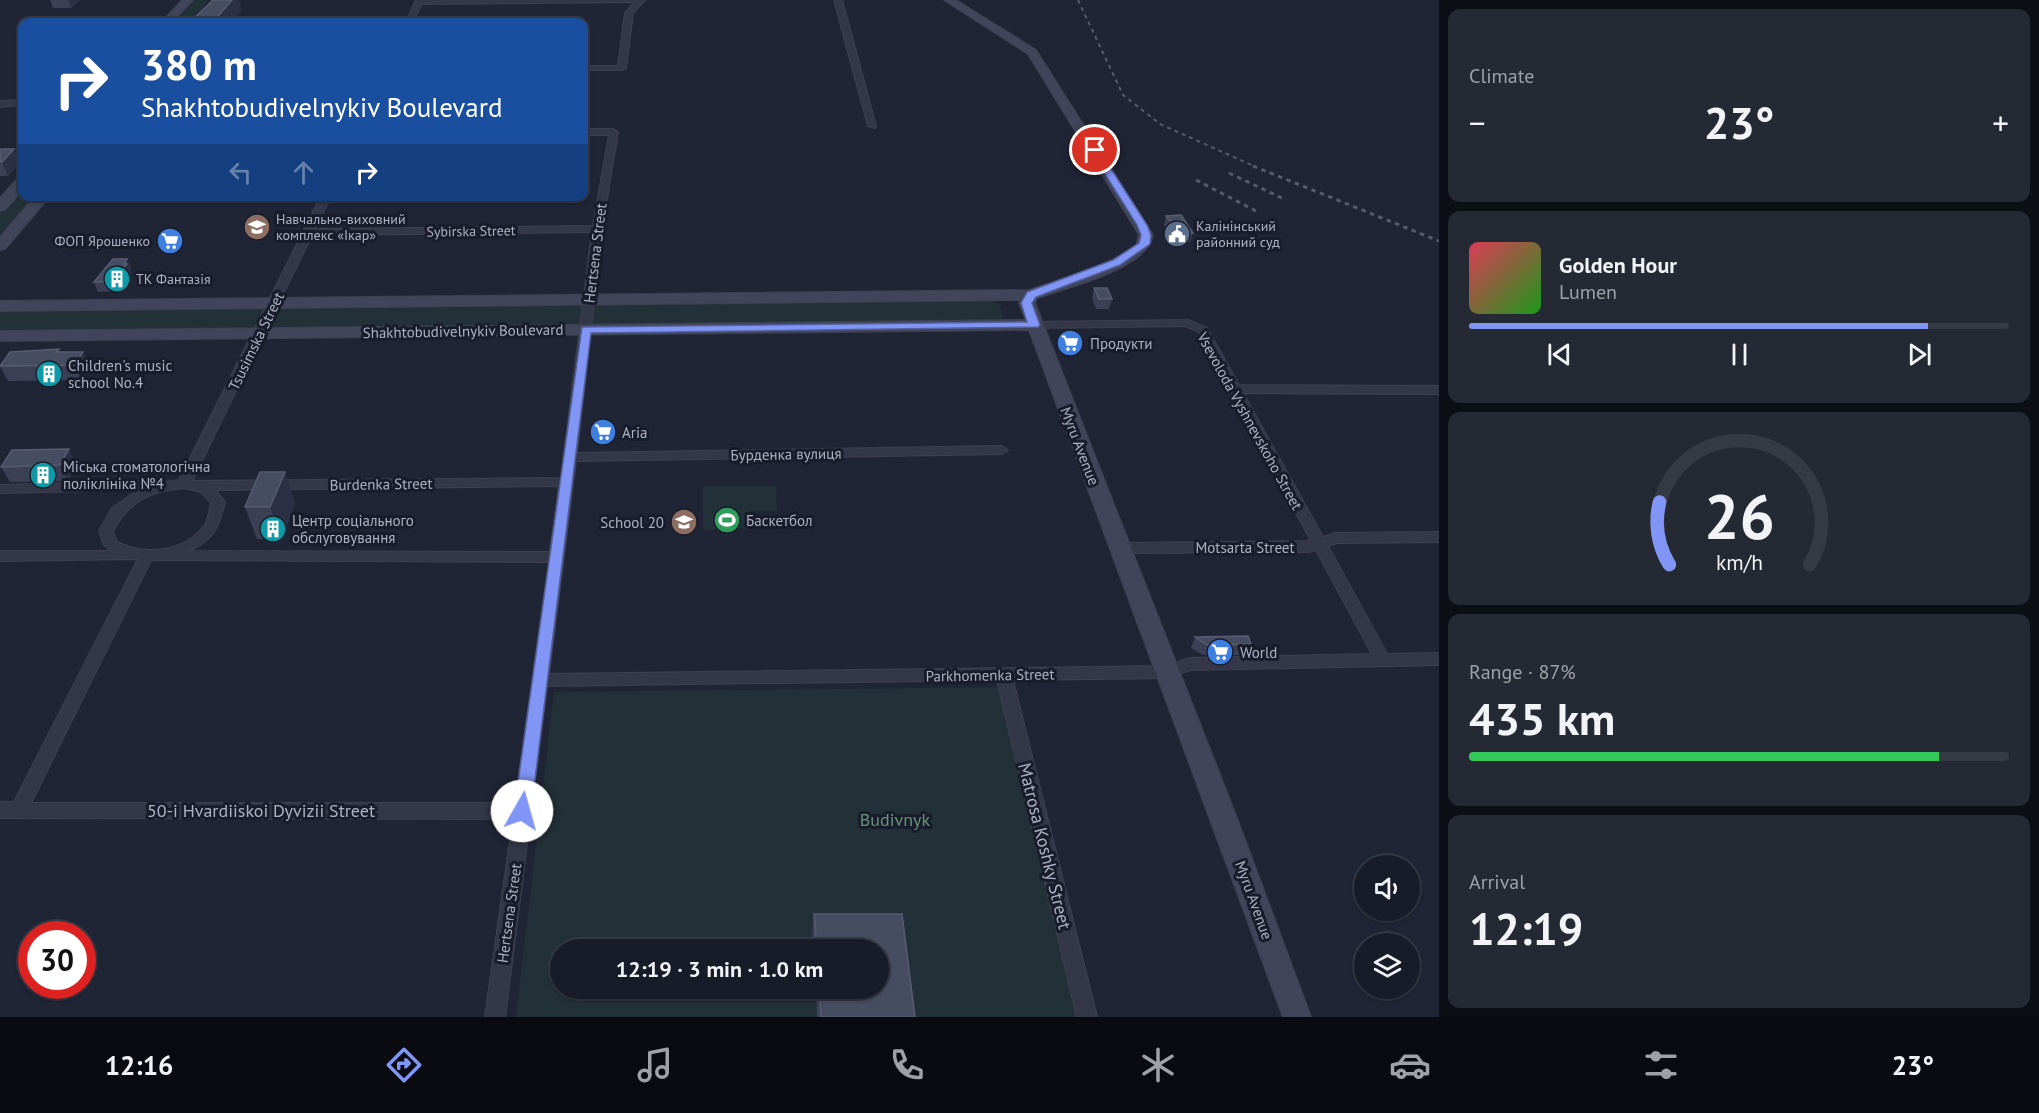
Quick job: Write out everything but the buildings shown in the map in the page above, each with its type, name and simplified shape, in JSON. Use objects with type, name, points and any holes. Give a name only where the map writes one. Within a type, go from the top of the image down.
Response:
[{"type":"main road","points":[[171,18],[188,0]]},
{"type":"main road","points":[[949,0],[1032,52],[1146,235],[1144,244],[1117,263],[1031,295]]},
{"type":"main road","points":[[0,207],[18,187]]},
{"type":"main road","points":[[0,246],[39,201]]},
{"type":"main road","points":[[993,294],[1002,298],[1006,305],[1009,321],[1003,325]]},
{"type":"main road","name":"Shakhtobudivelnykiv Boulevard","points":[[0,306],[1031,295]]},
{"type":"main road","name":"Myru Avenue","points":[[1031,295],[1027,303],[1034,325],[1168,672],[1297,1017]]},
{"type":"main road","name":"Shakhtobudivelnykiv Boulevard","points":[[0,336],[1034,325]]},
{"type":"street","points":[[411,18],[419,1],[641,0]]},
{"type":"street","points":[[588,68],[622,68],[629,13],[641,0]]},
{"type":"street","points":[[838,0],[872,126]]},
{"type":"street","points":[[0,104],[18,104]]},
{"type":"street","name":"Hertsena Street","points":[[495,1017],[570,457],[597,229],[614,132],[588,132]]},
{"type":"street","name":"Tsusimska Street","points":[[190,485],[324,201]]},
{"type":"street","name":"Sybirska Street","points":[[309,232],[597,229]]},
{"type":"street","name":"Vsevoloda Vyshnevskoho Street","points":[[1034,325],[1188,323],[1203,330],[1382,659]]},
{"type":"street","points":[[1234,388],[1439,390]]},
{"type":"street","name":"Бурденка вулиця","points":[[570,457],[1002,450]]},
{"type":"street","name":"Burdenka Street","points":[[168,485],[566,482]]},
{"type":"street","points":[[0,489],[168,485]]},
{"type":"street","points":[[129,556],[111,546],[106,535],[112,517],[132,498],[168,485]]},
{"type":"street","points":[[20,810],[153,556],[198,540],[216,520],[219,512],[216,498],[210,491],[190,485]]},
{"type":"street","name":"Motsarta Street","points":[[1119,548],[1310,547],[1316,546],[1317,542],[1336,538],[1439,537]]},
{"type":"street","points":[[0,556],[556,557]]},
{"type":"street","name":"Parkhomenka Street","points":[[540,680],[1168,672],[1189,664],[1439,659]]},
{"type":"street","name":"Matrosa Koshky Street","points":[[1004,675],[1087,1017]]},
{"type":"street","name":"50-i Hvardiiskoi Dyvizii Street","points":[[0,810],[522,811]]},
{"type":"green space","points":[[191,0],[209,0],[193,18],[174,18]]},
{"type":"green space","points":[[18,190],[18,201],[32,201],[0,237],[0,210]]},
{"type":"green space","points":[[991,300],[999,304],[1002,320],[0,332],[0,309]]},
{"type":"green space","points":[[703,486],[776,486],[777,511],[750,511],[750,529],[703,530]]},
{"type":"green space","name":"Budivnyk","points":[[1000,687],[1077,1017],[516,1017],[554,692]]},
{"type":"railway","points":[[1078,0],[1123,95],[1160,124],[1256,167]]},
{"type":"railway","points":[[1253,166],[1439,241]]},
{"type":"railway","points":[[1229,173],[1286,200]]},
{"type":"railway","points":[[1196,180],[1256,211]]},
{"type":"place","name":"Навчально-виховний комплекс «Ікар»","points":[[257,227]]},
{"type":"place","name":"Калінінський районний суд","points":[[1177,234]]},
{"type":"place","name":"ФОП Ярошенко","points":[[170,241]]},
{"type":"place","name":"ТК Фантазія","points":[[117,279]]},
{"type":"place","name":"Продукти","points":[[1070,343]]},
{"type":"place","name":"Children's music school No.4","points":[[49,374]]},
{"type":"place","name":"Aria","points":[[603,432]]},
{"type":"place","name":"Міська стоматологічна поліклініка №4","points":[[43,475]]},
{"type":"place","name":"Баскетбол","points":[[727,520]]},
{"type":"place","name":"School 20","points":[[684,522]]},
{"type":"place","name":"Центр соціального обслуговування","points":[[273,529]]},
{"type":"place","name":"World","points":[[1220,652]]},
{"type":"route","points":[[522,811],[586,329],[1034,325],[1027,303],[1031,295],[1117,263],[1136,252],[1144,244],[1146,235],[1142,225],[1095,150]]}]
